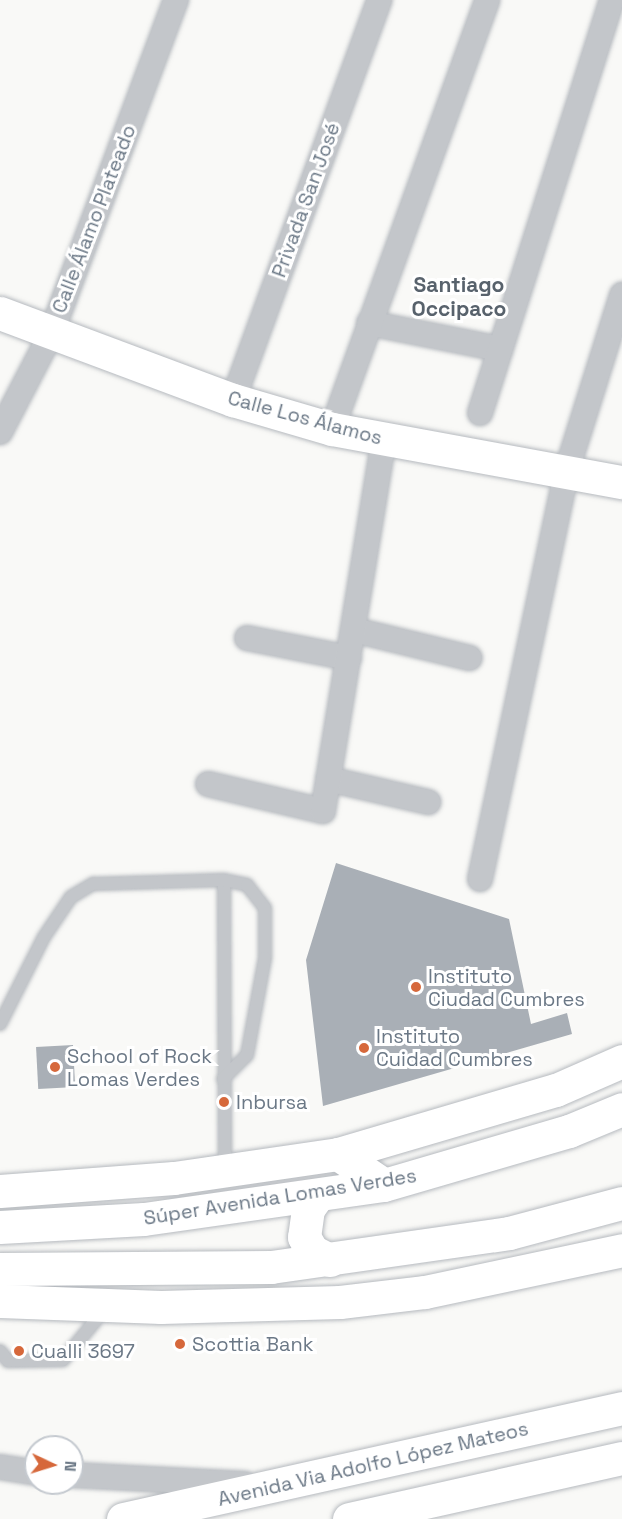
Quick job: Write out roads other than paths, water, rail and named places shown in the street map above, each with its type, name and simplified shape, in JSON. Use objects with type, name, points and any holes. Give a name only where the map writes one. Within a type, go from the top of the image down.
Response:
[{"type":"main road","name":"Calle Los Álamos","points":[[0,313],[232,400],[332,429],[622,482]]},
{"type":"main road","name":"Súper Avenida Lomas Verdes","points":[[0,1191],[225,1173],[338,1154],[556,1090],[622,1061]]},
{"type":"main road","name":"Súper Avenida Lomas Verdes","points":[[0,1227],[144,1219],[384,1185],[569,1131],[622,1109]]},
{"type":"main road","points":[[338,1154],[384,1185]]},
{"type":"main road","points":[[318,1195],[304,1221],[304,1237],[312,1251],[330,1260]]},
{"type":"main road","points":[[0,1269],[202,1271],[330,1260],[575,1216],[622,1203]]},
{"type":"main road","points":[[575,1216],[622,1223]]},
{"type":"main road","points":[[0,1301],[109,1305],[340,1302],[425,1292],[622,1250]]},
{"type":"main road","name":"Avenida Via Adolfo López Mateos","points":[[123,1519],[622,1408]]},
{"type":"main road","points":[[349,1519],[622,1458]]},
{"type":"street","name":"Calle Álamo Plateado","points":[[0,432],[51,334],[176,0]]},
{"type":"street","name":"Privada San José","points":[[232,400],[379,0]]},
{"type":"street","points":[[332,429],[487,0]]},
{"type":"street","points":[[480,413],[603,2]]},
{"type":"street","points":[[480,879],[566,473],[622,295]]},
{"type":"street","points":[[369,323],[500,349]]},
{"type":"street","points":[[208,784],[323,811],[384,440]]},
{"type":"street","points":[[354,630],[470,658]]},
{"type":"street","points":[[247,638],[349,658]]},
{"type":"street","points":[[328,779],[428,802]]},
{"type":"street","points":[[0,1467],[24,1471]]},
{"type":"street","points":[[84,1475],[274,1485]]},
{"type":"lane","points":[[0,1024],[71,897],[93,884],[224,880],[247,885],[265,908],[265,958],[247,1055],[223,1079]]},
{"type":"lane","points":[[224,880],[225,1173]]},
{"type":"lane","points":[[0,1351],[8,1361],[63,1360],[109,1305]]},
{"type":"place","name":"Instituto Ciudad Cumbres","points":[[416,987]]},
{"type":"place","name":"Instituto Cuidad Cumbres","points":[[364,1048]]},
{"type":"place","name":"School of Rock Lomas Verdes","points":[[55,1067]]},
{"type":"place","name":"Inbursa","points":[[224,1102]]},
{"type":"place","name":"Scottia Bank","points":[[180,1344]]},
{"type":"place","name":"Cualli 3697","points":[[19,1351]]},
{"type":"district","name":"Santiago Occipaco","points":[[459,297]]}]
